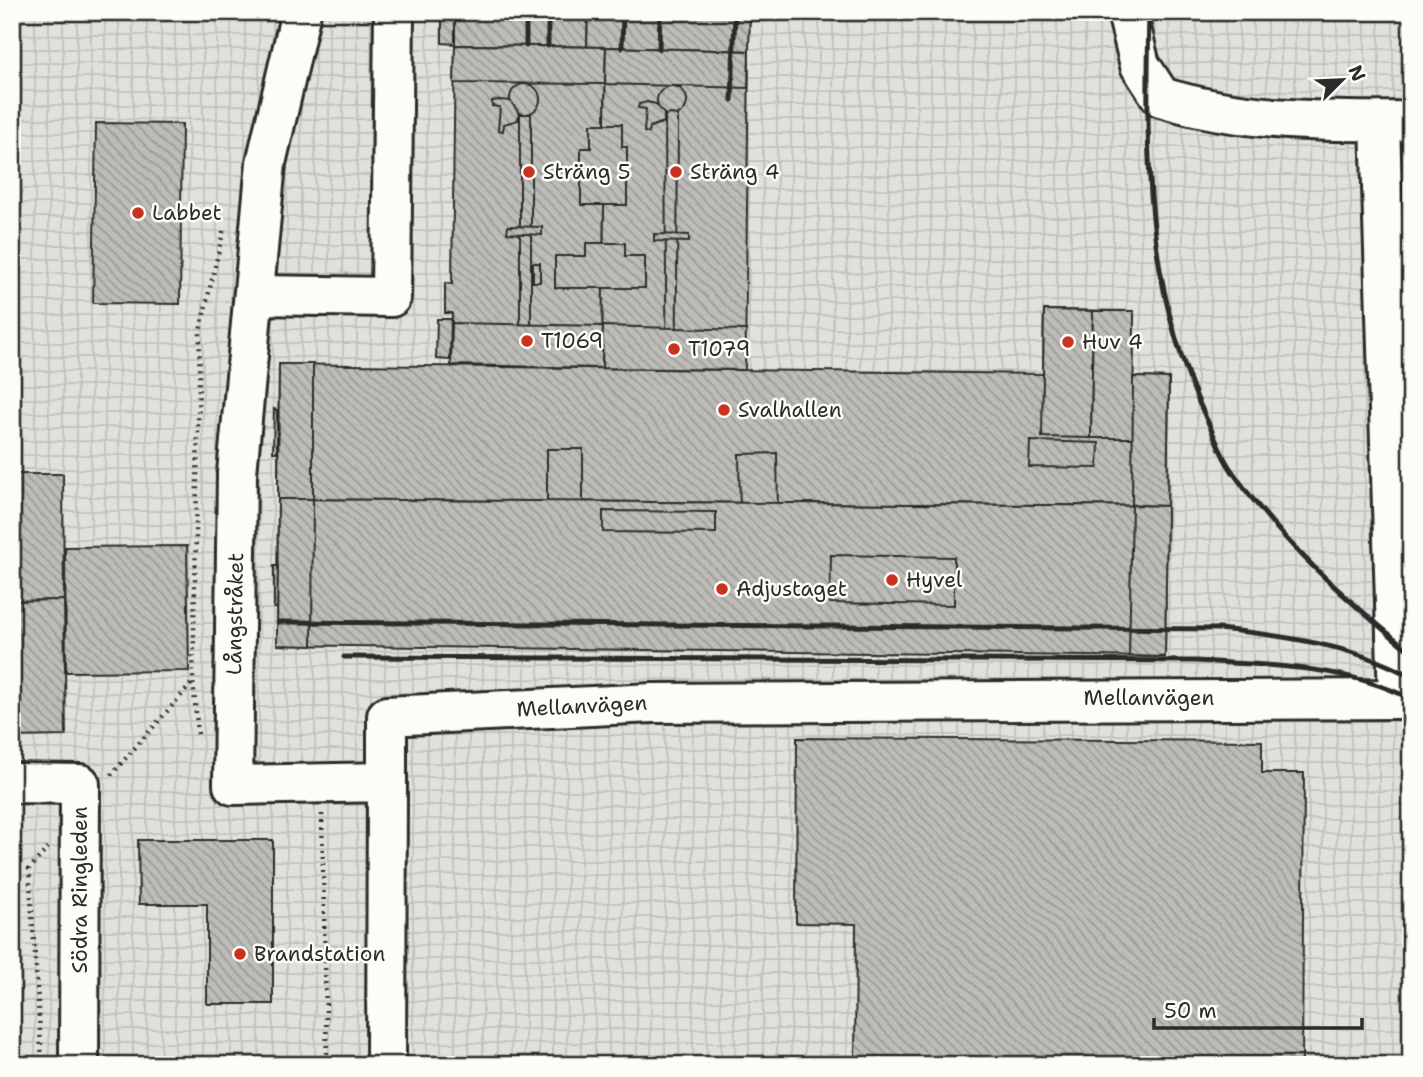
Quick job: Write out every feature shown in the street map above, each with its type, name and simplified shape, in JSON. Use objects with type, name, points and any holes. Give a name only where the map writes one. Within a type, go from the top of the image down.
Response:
[{"type":"street","name":"Långstråket","points":[[301,12],[266,163],[237,473],[233,785],[387,782]]},
{"type":"street","points":[[254,295],[391,297],[394,12]]},
{"type":"street","points":[[1127,12],[1140,65],[1161,97],[1199,109],[1289,122],[1395,122]]},
{"type":"street","name":"Mellanvägen","points":[[387,782],[387,716],[653,703],[1398,699],[1395,122]]},
{"type":"street","points":[[386,1065],[387,782]]},
{"type":"street","name":"Södra Ringleden","points":[[12,783],[80,784],[79,1065]]},
{"type":"shaded area","points":[[12,12],[1411,12],[1411,1065],[12,1065]]},
{"type":"building","points":[[442,12],[455,12],[455,44],[442,43]]},
{"type":"building","points":[[455,12],[490,12],[489,45],[455,45]]},
{"type":"building","points":[[455,12],[588,12],[587,47],[455,45]]},
{"type":"building","points":[[588,12],[750,12],[749,51],[587,47]]},
{"type":"building","name":"Sträng 5","points":[[455,45],[606,47],[602,368],[451,365],[452,313],[445,313],[445,283],[452,284]]},
{"type":"building","points":[[455,45],[606,47],[605,84],[454,83]]},
{"type":"building","name":"Sträng 4","points":[[606,47],[749,51],[745,370],[602,368]]},
{"type":"building","points":[[606,47],[749,51],[748,88],[605,84]]},
{"type":"building","points":[[525,84],[536,88],[540,99],[536,110],[525,114],[514,110],[510,99],[514,88]]},
{"type":"building","points":[[672,86],[683,90],[687,101],[683,112],[672,116],[661,112],[657,101],[661,90]]},
{"type":"building","points":[[492,101],[510,101],[519,113],[518,120],[504,124],[503,131],[498,130],[500,107],[492,106]]},
{"type":"building","points":[[639,104],[656,104],[664,114],[664,122],[650,127],[649,133],[644,132],[646,109],[638,108]]},
{"type":"building","points":[[520,114],[531,114],[531,553],[520,553]]},
{"type":"building","points":[[665,115],[678,115],[676,444],[667,444]]},
{"type":"building","name":"Labbet","points":[[96,123],[182,124],[180,304],[93,303]]},
{"type":"building","points":[[591,124],[622,124],[622,147],[627,147],[627,205],[581,205],[581,148],[591,148]]},
{"type":"building","points":[[508,226],[542,227],[542,235],[507,233]]},
{"type":"building","points":[[654,234],[689,235],[689,242],[654,241]]},
{"type":"building","points":[[586,243],[625,243],[625,256],[645,256],[645,288],[555,288],[555,256],[586,256]]},
{"type":"building","points":[[533,263],[540,263],[540,282],[533,282]]},
{"type":"building","name":"Svalhallen","points":[[1044,310],[1134,311],[1133,377],[1169,378],[1167,506],[278,499],[279,364],[1043,374]]},
{"type":"building","name":"Huv 4","points":[[1044,310],[1093,311],[1091,438],[1042,437]]},
{"type":"building","points":[[1093,311],[1134,311],[1133,438],[1091,438]]},
{"type":"building","points":[[437,319],[451,319],[450,360],[436,359]]},
{"type":"building","name":"T1069","points":[[452,323],[603,326],[602,368],[451,365]]},
{"type":"building","name":"T1079","points":[[603,326],[746,330],[745,370],[602,368]]},
{"type":"building","points":[[279,364],[313,364],[313,499],[278,499]]},
{"type":"building","points":[[1133,377],[1169,378],[1167,506],[1132,505]]},
{"type":"building","points":[[274,409],[277,410],[277,452],[273,452]]},
{"type":"building","points":[[1030,441],[1099,443],[1098,468],[1029,467]]},
{"type":"building","points":[[547,449],[583,449],[583,577],[547,577]]},
{"type":"building","points":[[777,453],[779,573],[741,574],[739,454]]},
{"type":"building","points":[[12,474],[63,474],[64,600],[12,601]]},
{"type":"building","name":"Adjustaget","points":[[278,499],[1167,506],[1165,657],[277,645]]},
{"type":"building","points":[[278,499],[313,499],[312,646],[277,645]]},
{"type":"building","points":[[1132,505],[1167,506],[1165,657],[1129,656]]},
{"type":"building","points":[[603,511],[716,512],[716,533],[603,532]]},
{"type":"building","points":[[187,546],[189,671],[66,672],[65,547]]},
{"type":"building","name":"Hyvel","points":[[831,555],[954,557],[954,605],[830,603]]},
{"type":"building","points":[[274,566],[278,566],[277,608],[274,608]]},
{"type":"building","points":[[64,600],[66,736],[12,737],[12,601]]},
{"type":"building","points":[[797,738],[1262,741],[1262,773],[1304,773],[1302,1065],[855,1065],[856,924],[796,923]]},
{"type":"building","name":"Brandstation","points":[[138,840],[273,840],[273,1004],[207,1004],[207,904],[139,904]]},
{"type":"railway","points":[[526,12],[526,46]]},
{"type":"railway","points":[[548,12],[548,46]]},
{"type":"railway","points":[[622,48],[623,12]]},
{"type":"railway","points":[[659,49],[660,12]]},
{"type":"railway","points":[[732,100],[735,12]]},
{"type":"railway","points":[[1149,12],[1149,168],[1160,269],[1186,369],[1206,418],[1232,471],[1292,545],[1362,611],[1411,652]]},
{"type":"railway","points":[[278,622],[1219,629],[1293,639],[1343,650],[1390,666],[1411,677]]},
{"type":"railway","points":[[344,657],[1195,661],[1278,666],[1333,673],[1359,679],[1411,699]]},
{"type":"place","name":"Sträng 5","points":[[529,172]]},
{"type":"place","name":"Sträng 4","points":[[676,172]]},
{"type":"place","name":"Labbet","points":[[138,213]]},
{"type":"place","name":"T1069","points":[[527,341]]},
{"type":"place","name":"Huv 4","points":[[1068,342]]},
{"type":"place","name":"T1079","points":[[674,349]]},
{"type":"place","name":"Svalhallen","points":[[724,410]]},
{"type":"place","name":"Hyvel","points":[[892,580]]},
{"type":"place","name":"Adjustaget","points":[[722,589]]},
{"type":"place","name":"Brandstation","points":[[240,954]]}]
